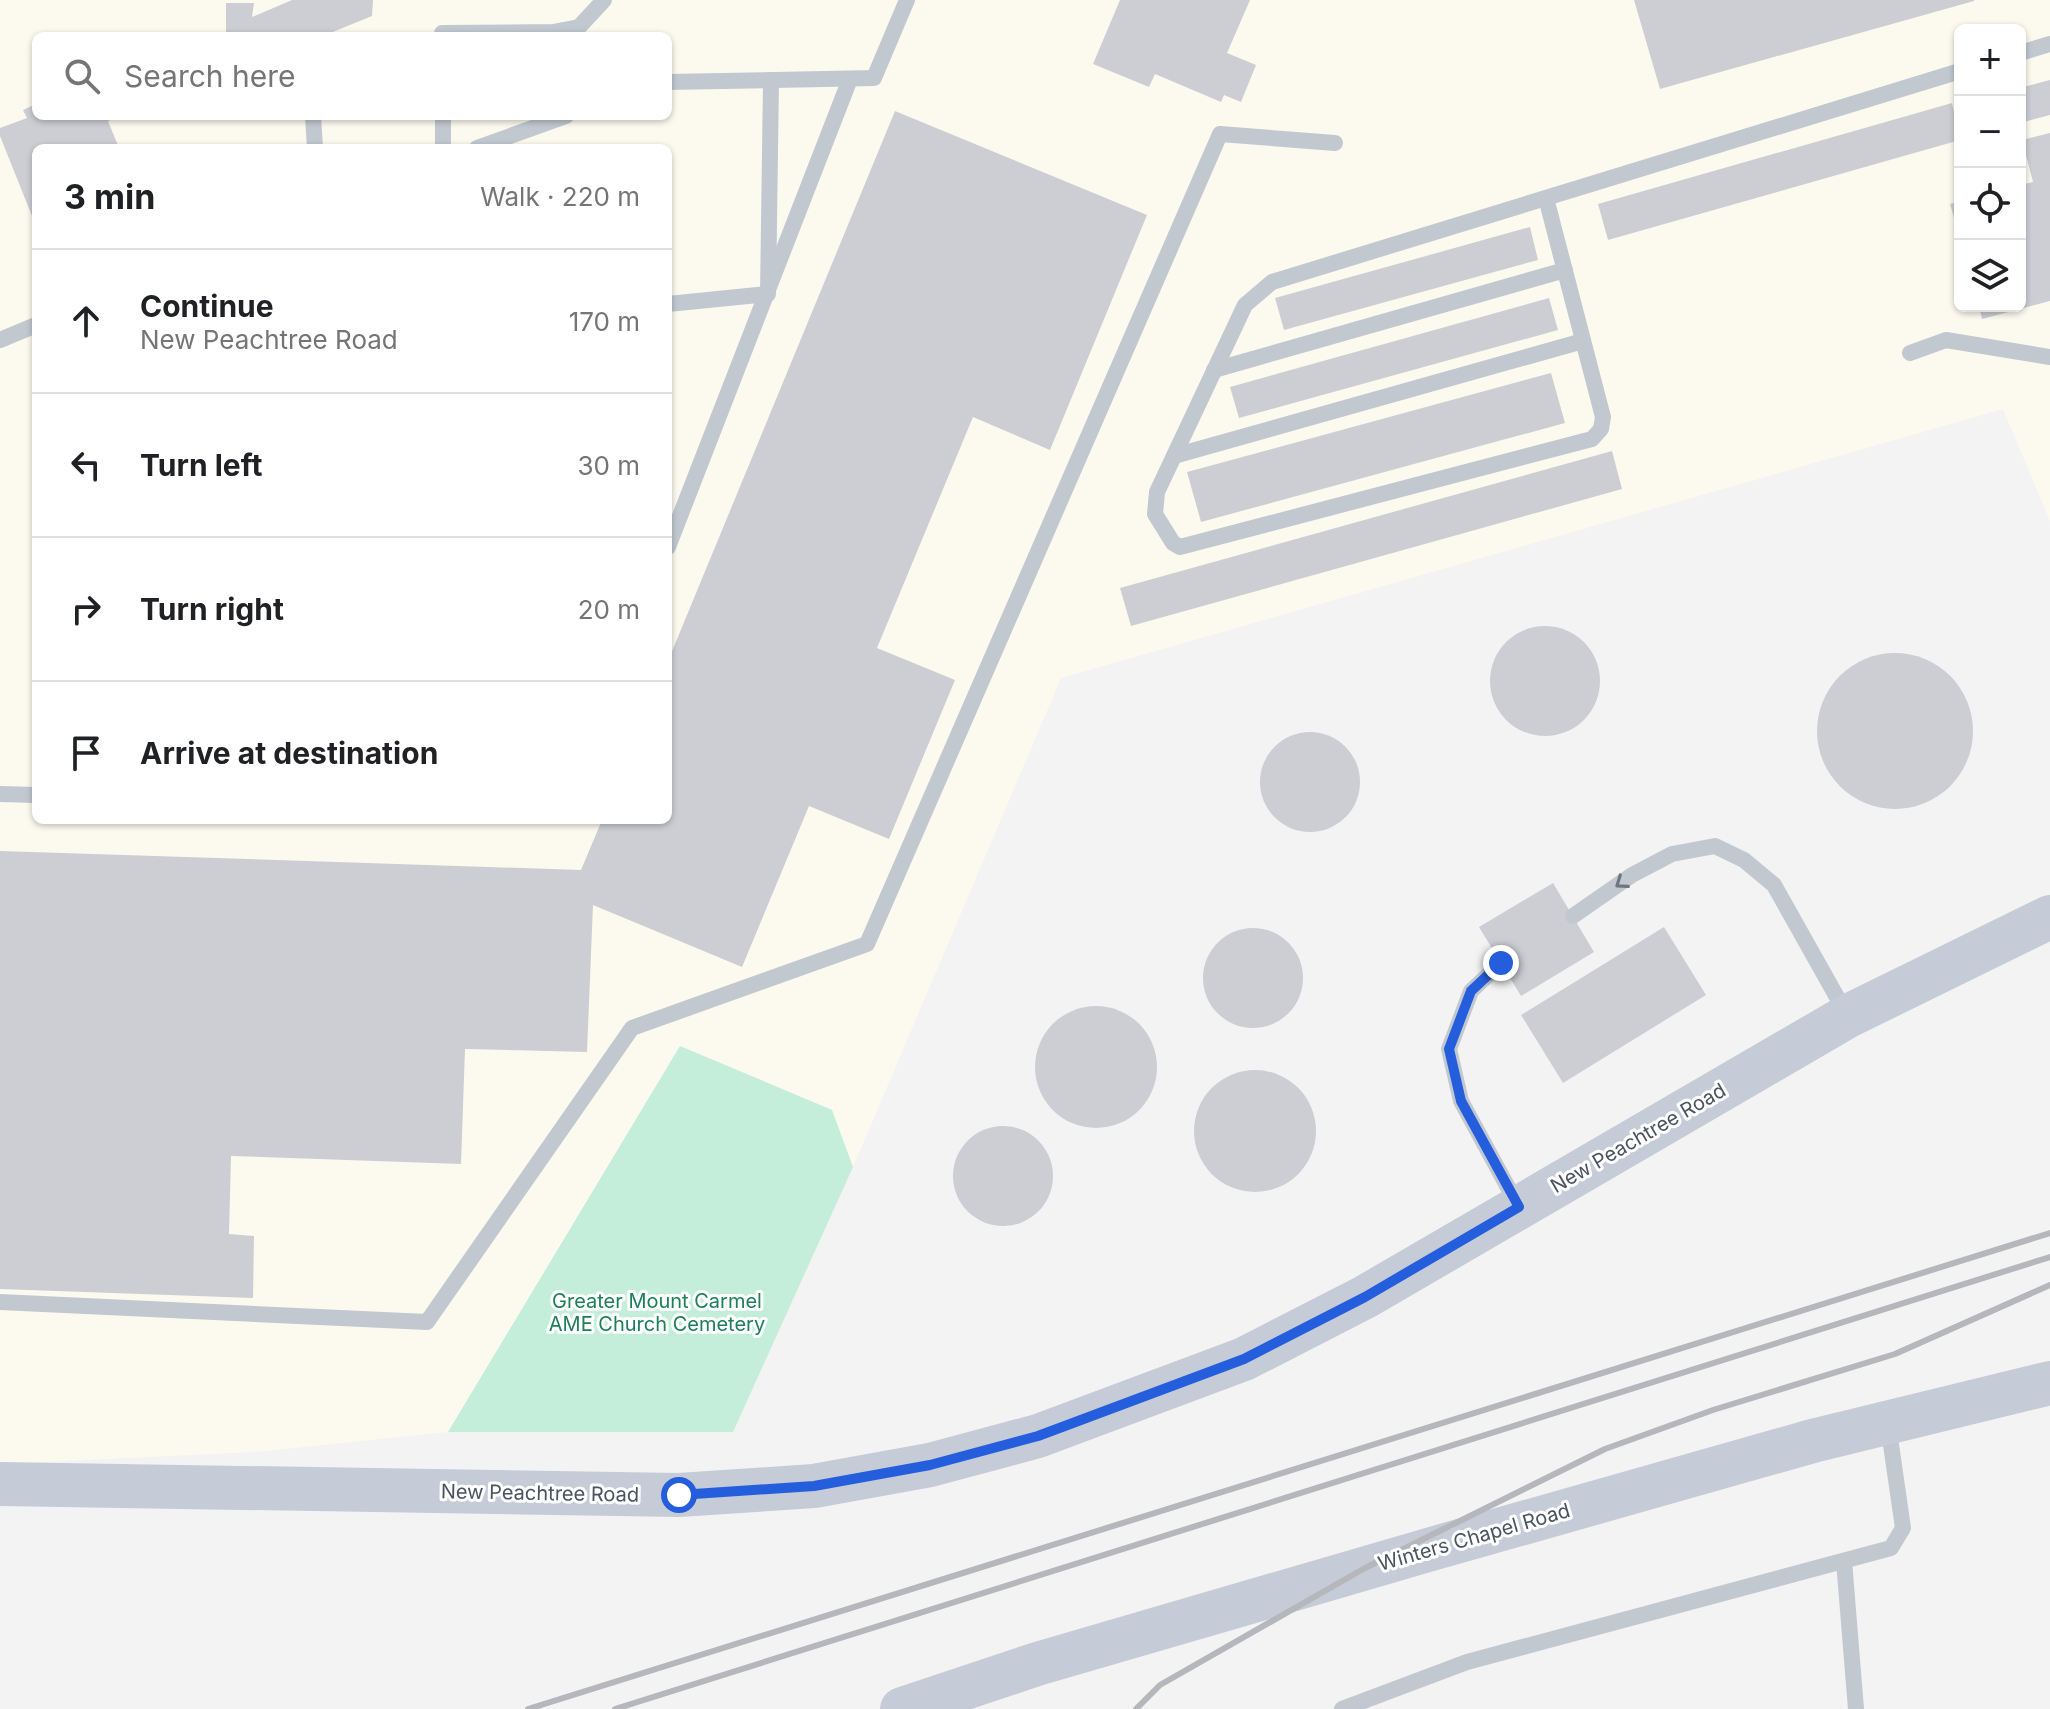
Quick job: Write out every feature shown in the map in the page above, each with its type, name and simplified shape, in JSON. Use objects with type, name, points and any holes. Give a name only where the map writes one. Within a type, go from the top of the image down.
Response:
[{"type":"street","name":"New Peachtree Road","points":[[0,1484],[679,1495],[828,1484],[930,1465],[1038,1436],[1244,1359],[1365,1297],[1848,1016],[2050,917]]},
{"type":"street","name":"Winters Chapel Road","points":[[902,1709],[1037,1664],[1816,1440],[2050,1383]]},
{"type":"lane","points":[[553,32],[579,27],[604,0]]},
{"type":"lane","points":[[672,82],[874,78],[907,0]]},
{"type":"lane","points":[[2026,51],[2050,44]]},
{"type":"lane","points":[[1546,198],[1603,417],[1601,429],[1592,439],[1180,547],[1173,543],[1155,514],[1157,492],[1245,305],[1272,282],[1954,73]]},
{"type":"lane","points":[[672,537],[850,79]]},
{"type":"lane","points":[[768,294],[771,80]]},
{"type":"lane","points":[[313,120],[315,144]]},
{"type":"lane","points":[[443,120],[443,144]]},
{"type":"lane","points":[[488,144],[555,120]]},
{"type":"lane","points":[[0,1302],[427,1322],[632,1028],[867,944],[1220,134],[1335,143]]},
{"type":"lane","points":[[1214,370],[1565,270]]},
{"type":"lane","points":[[672,304],[768,294]]},
{"type":"lane","points":[[0,340],[32,327]]},
{"type":"lane","points":[[1910,353],[1946,340],[2050,357]]},
{"type":"lane","points":[[1174,456],[1583,341]]},
{"type":"lane","points":[[0,794],[32,795]]},
{"type":"lane","points":[[1573,916],[1632,875],[1672,854],[1715,846],[1744,860],[1774,885],[1848,1016]]},
{"type":"lane","points":[[1501,963],[1471,991],[1449,1049],[1461,1101],[1519,1207]]},
{"type":"lane","points":[[1342,1709],[1467,1662],[1891,1548],[1903,1528],[1888,1423]]},
{"type":"lane","points":[[1844,1561],[1856,1709]]},
{"type":"shaded area","points":[[0,0],[2050,0],[2050,521],[2003,409],[1061,678],[853,1167],[832,1110],[680,1046],[448,1432],[255,1452],[0,1464]]},
{"type":"green space","name":"Greater Mount Carmel AME Church Cemetery","points":[[680,1046],[832,1110],[853,1167],[733,1432],[448,1432]]},
{"type":"building","points":[[292,0],[373,0],[372,16],[333,32],[226,32],[226,3],[254,3],[252,17]]},
{"type":"building","points":[[1120,0],[1250,0],[1227,53],[1256,65],[1241,102],[1224,95],[1221,102],[1155,74],[1149,87],[1093,64]]},
{"type":"building","points":[[1634,0],[1974,0],[1974,1],[1660,89]]},
{"type":"building","points":[[2050,80],[2050,115],[2026,121],[2026,86]]},
{"type":"building","points":[[1952,103],[1954,142],[1608,240],[1598,204]]},
{"type":"building","points":[[32,106],[32,120],[110,120],[108,121],[117,144],[32,144],[32,216],[0,136],[0,128],[27,118],[23,110]]},
{"type":"building","points":[[895,111],[1147,215],[1050,450],[973,417],[877,648],[955,680],[889,839],[809,806],[742,967],[593,905],[587,1052],[465,1049],[461,1164],[231,1156],[229,1234],[254,1236],[253,1298],[0,1289],[0,851],[581,870],[600,824],[672,824],[672,651]]},
{"type":"building","points":[[2050,133],[2050,301],[2026,307],[2026,184],[2033,182],[2026,155],[2026,139]]},
{"type":"building","points":[[1530,227],[1538,260],[1284,330],[1275,298]]},
{"type":"building","points":[[1549,298],[1558,330],[1239,418],[1230,387]]},
{"type":"building","points":[[1980,312],[2008,312],[1982,319]]},
{"type":"building","points":[[1551,373],[1565,423],[1201,522],[1187,472]]},
{"type":"building","points":[[1612,451],[1622,489],[1131,626],[1120,588]]},
{"type":"building","points":[[1545,626],[1566,630],[1584,642],[1596,660],[1600,681],[1596,702],[1584,720],[1566,732],[1545,736],[1524,732],[1506,720],[1494,702],[1490,681],[1494,660],[1506,642],[1524,630]]},
{"type":"building","points":[[1895,653],[1925,659],[1950,676],[1967,701],[1973,731],[1967,761],[1950,786],[1925,803],[1895,809],[1865,803],[1840,786],[1823,761],[1817,731],[1823,701],[1840,676],[1865,659]]},
{"type":"building","points":[[1310,732],[1329,736],[1346,746],[1356,763],[1360,782],[1356,801],[1346,818],[1329,828],[1310,832],[1291,828],[1274,818],[1264,801],[1260,782],[1264,763],[1274,746],[1291,736]]},
{"type":"building","points":[[1553,883],[1594,952],[1521,996],[1479,927]]},
{"type":"building","points":[[1664,927],[1706,995],[1563,1083],[1521,1015]]},
{"type":"building","points":[[1253,928],[1272,932],[1289,942],[1299,959],[1303,978],[1299,997],[1289,1014],[1272,1024],[1253,1028],[1234,1024],[1217,1014],[1207,997],[1203,978],[1207,959],[1217,942],[1234,932]]},
{"type":"building","points":[[1096,1006],[1119,1011],[1139,1024],[1152,1044],[1157,1067],[1152,1090],[1139,1110],[1119,1123],[1096,1128],[1073,1123],[1053,1110],[1040,1090],[1035,1067],[1040,1044],[1053,1024],[1073,1011]]},
{"type":"building","points":[[1255,1070],[1278,1075],[1298,1088],[1311,1108],[1316,1131],[1311,1154],[1298,1174],[1278,1187],[1255,1192],[1232,1187],[1212,1174],[1199,1154],[1194,1131],[1199,1108],[1212,1088],[1232,1075]]},
{"type":"building","points":[[1003,1126],[1022,1130],[1039,1140],[1049,1157],[1053,1176],[1049,1195],[1039,1212],[1022,1222],[1003,1226],[984,1222],[967,1212],[957,1195],[953,1176],[957,1157],[967,1140],[984,1130]]},
{"type":"railway","points":[[528,1709],[2050,1233]]},
{"type":"railway","points":[[615,1709],[2050,1257]]},
{"type":"railway","points":[[1136,1709],[1160,1685],[1365,1568],[1605,1449],[1713,1410],[1895,1354],[2050,1285]]},
{"type":"route","points":[[679,1495],[814,1486],[930,1465],[1038,1436],[1244,1359],[1365,1297],[1519,1207],[1461,1101],[1449,1049],[1471,991],[1501,963]]}]
